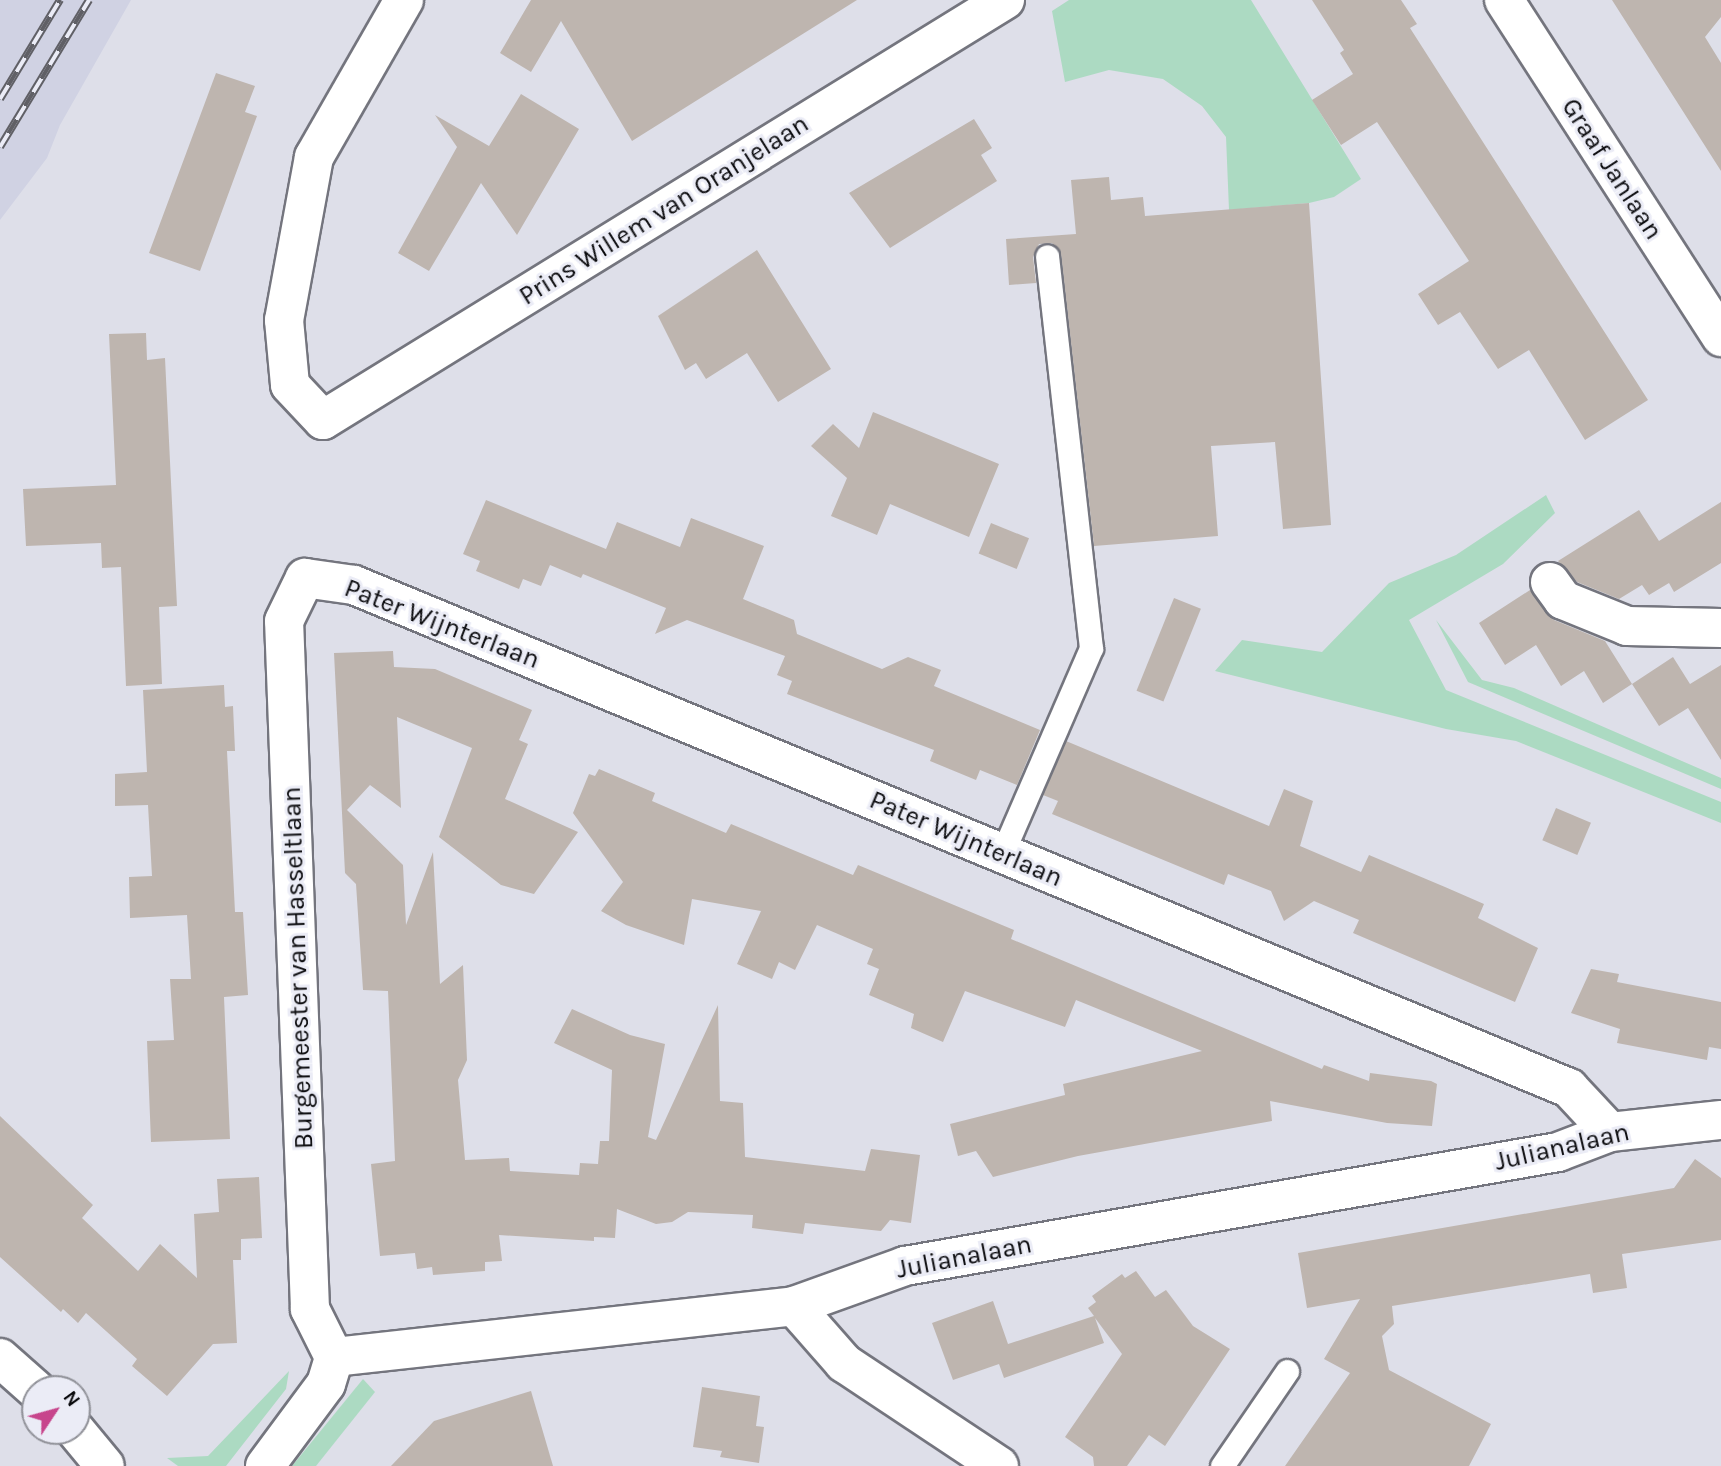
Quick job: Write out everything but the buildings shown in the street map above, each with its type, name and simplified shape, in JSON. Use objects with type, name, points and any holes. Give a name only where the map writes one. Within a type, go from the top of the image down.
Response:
[{"type":"street","name":"Prins Willem van Oranjelaan","points":[[404,0],[314,157],[284,320],[290,385],[323,420],[1005,0]]},
{"type":"street","name":"Graaf Janlaan","points":[[1504,0],[1721,337]]},
{"type":"street","name":"Pater Wijnterlaan","points":[[305,578],[354,585],[1569,1088],[1610,1132]]},
{"type":"street","name":"Burgemeester van Hasseltlaan","points":[[305,578],[284,621],[310,1309],[334,1357]]},
{"type":"street","points":[[1550,582],[1563,600],[1627,626],[1721,628]]},
{"type":"street","name":"Julianalaan","points":[[334,1357],[794,1306],[905,1266],[1558,1152],[1610,1132],[1721,1120]]},
{"type":"street","points":[[794,1306],[844,1363],[999,1466]]},
{"type":"street","points":[[265,1466],[327,1384],[334,1357]]},
{"type":"street","points":[[0,1358],[21,1377]]},
{"type":"street","points":[[88,1445],[105,1466]]},
{"type":"lane","points":[[1002,854],[1091,648],[1047,256]]},
{"type":"lane","points":[[1222,1466],[1287,1371]]},
{"type":"shaded area","points":[[0,0],[131,0],[60,125],[47,158],[0,220]]},
{"type":"green space","points":[[1069,0],[1251,0],[1361,179],[1334,197],[1309,203],[1229,210],[1226,137],[1202,106],[1163,79],[1109,70],[1065,82],[1052,11]]},
{"type":"green space","points":[[1546,495],[1555,513],[1503,564],[1409,620],[1446,690],[1721,802],[1721,823],[1516,741],[1446,729],[1215,671],[1242,640],[1322,652],[1389,583],[1456,555]]},
{"type":"green space","points":[[1436,620],[1482,680],[1514,688],[1721,778],[1721,789],[1468,682]]},
{"type":"green space","points":[[289,1371],[286,1389],[226,1466],[178,1466],[167,1458],[208,1456]]},
{"type":"green space","points":[[363,1379],[375,1392],[316,1466],[292,1466]]},
{"type":"railway","points":[[0,99],[60,0]]},
{"type":"railway","points":[[0,147],[89,0]]}]
